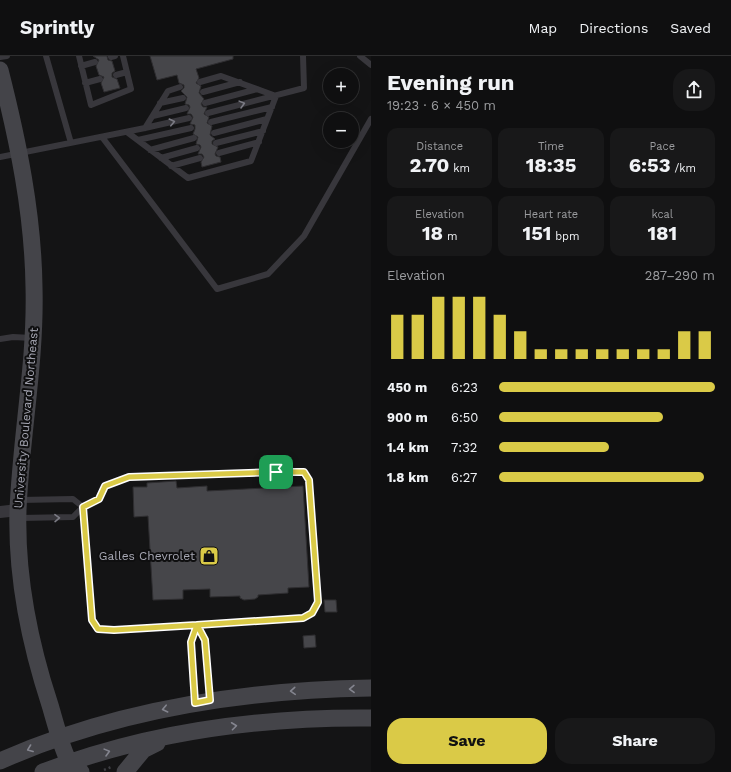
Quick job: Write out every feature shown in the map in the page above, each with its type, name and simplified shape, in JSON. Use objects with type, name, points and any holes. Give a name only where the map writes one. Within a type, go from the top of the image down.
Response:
[{"type":"main road","name":"University Boulevard Northeast","points":[[0,70],[25,179],[33,250],[34,338],[18,509],[20,571],[28,629],[35,657],[60,738],[73,769]]},
{"type":"main road","points":[[0,761],[60,738],[135,715],[253,694],[371,688]]},
{"type":"main road","points":[[43,772],[73,769],[131,745],[171,736],[252,723],[334,718],[371,718]]},
{"type":"main road","points":[[125,772],[143,750],[171,736]]},
{"type":"street","points":[[0,512],[18,509]]},
{"type":"lane","points":[[0,57],[7,56]]},
{"type":"lane","points":[[46,56],[71,143]]},
{"type":"lane","points":[[79,56],[91,105],[131,89],[123,56]]},
{"type":"lane","points":[[208,113],[304,88],[303,56]]},
{"type":"lane","points":[[360,56],[371,65]]},
{"type":"lane","points":[[81,66],[95,62]]},
{"type":"lane","points":[[116,75],[127,72]]},
{"type":"lane","points":[[200,82],[222,76],[276,96]]},
{"type":"lane","points":[[85,83],[100,79]]},
{"type":"lane","points":[[203,92],[240,82]]},
{"type":"lane","points":[[146,128],[168,91],[180,87]]},
{"type":"lane","points":[[206,103],[257,89]]},
{"type":"lane","points":[[127,132],[188,178],[251,161],[276,96]]},
{"type":"lane","points":[[160,103],[183,98]]},
{"type":"lane","points":[[211,122],[272,107]]},
{"type":"lane","points":[[153,116],[186,108]]},
{"type":"lane","points":[[0,157],[189,118]]},
{"type":"lane","points":[[102,137],[217,289],[268,274],[304,236],[371,119]]},
{"type":"lane","points":[[214,133],[267,120]]},
{"type":"lane","points":[[138,140],[191,128]]},
{"type":"lane","points":[[216,143],[263,131]]},
{"type":"lane","points":[[150,150],[194,138]]},
{"type":"lane","points":[[219,153],[259,142]]},
{"type":"lane","points":[[160,158],[197,148]]},
{"type":"lane","points":[[171,166],[200,158]]},
{"type":"lane","points":[[0,339],[13,337],[34,338]]},
{"type":"lane","points":[[18,509],[73,499],[83,507],[92,620],[98,629],[114,630],[303,618],[312,613],[318,602],[309,480],[304,472],[129,477],[105,486],[99,499],[83,507],[73,517],[18,509]]},
{"type":"lane","points":[[197,625],[205,640],[202,702]]},
{"type":"lane","points":[[197,625],[191,642],[202,702]]},
{"type":"building","points":[[93,56],[107,56],[108,60],[112,61],[115,71],[112,73],[112,77],[117,79],[120,88],[104,92],[101,83],[104,77],[99,75],[96,66],[99,60]]},
{"type":"building","points":[[150,56],[233,56],[233,59],[196,69],[199,78],[196,83],[201,86],[199,93],[204,99],[201,104],[203,107],[207,107],[204,114],[209,117],[207,123],[212,126],[210,135],[215,139],[212,141],[212,144],[218,147],[215,154],[216,156],[220,157],[221,162],[202,167],[201,162],[204,157],[202,154],[198,154],[201,147],[200,145],[196,144],[198,137],[193,134],[195,125],[190,124],[193,117],[191,114],[187,114],[190,107],[189,105],[185,104],[187,97],[181,91],[184,88],[184,85],[179,83],[177,75],[157,80]]},
{"type":"building","points":[[176,481],[177,488],[207,486],[207,491],[303,486],[309,587],[288,588],[288,593],[258,595],[255,599],[244,600],[240,598],[240,596],[210,597],[210,589],[183,590],[183,599],[153,600],[148,516],[134,517],[133,487],[147,487],[147,483]]},
{"type":"building","points":[[324,600],[336,600],[337,612],[325,612]]},
{"type":"building","points":[[315,635],[316,647],[304,648],[303,636]]},
{"type":"place","name":"Galles Chevrolet","points":[[209,556]]},
{"type":"route","points":[[276,472],[129,477],[105,486],[99,499],[83,507],[92,620],[98,629],[114,630],[197,625],[191,642],[195,703],[210,700],[205,640],[197,625],[303,618],[312,613],[318,602],[309,480],[304,472],[276,472]]}]
